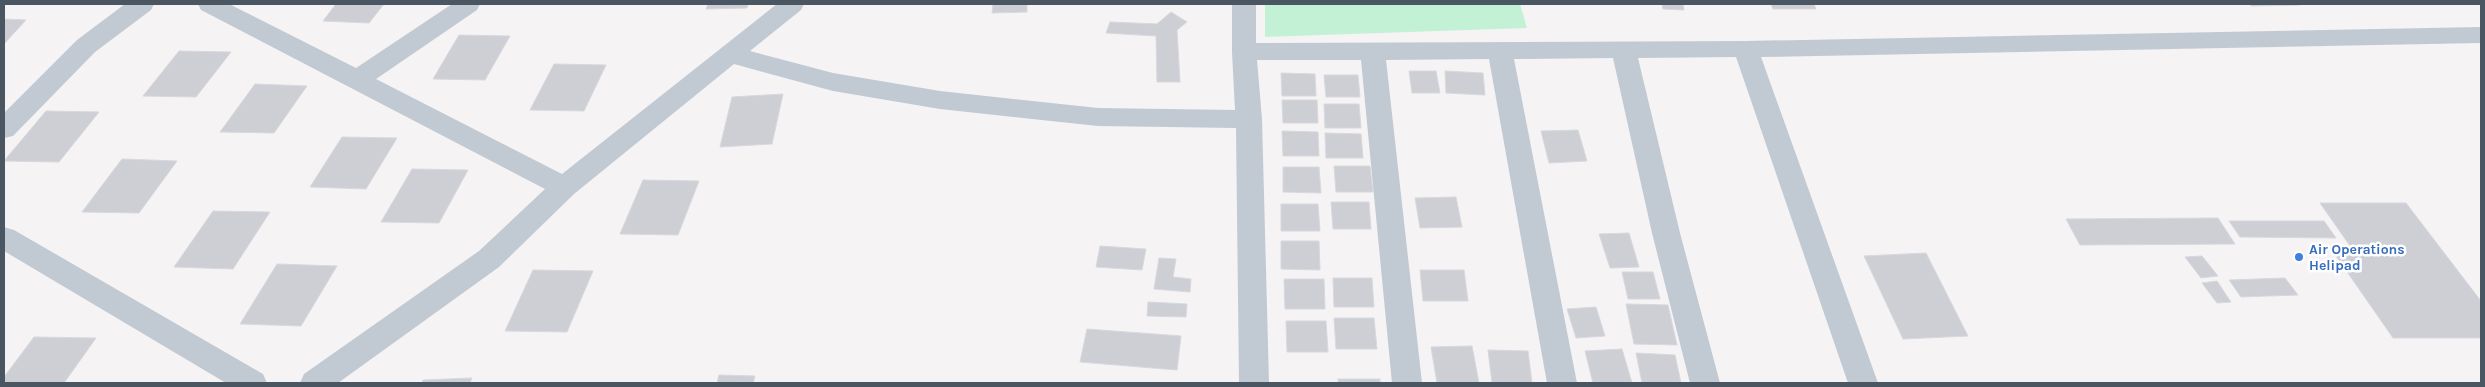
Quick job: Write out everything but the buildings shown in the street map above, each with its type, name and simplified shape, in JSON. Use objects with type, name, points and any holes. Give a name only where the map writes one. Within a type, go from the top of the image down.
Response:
[{"type":"street","points":[[210,4],[564,187]]},
{"type":"street","points":[[358,79],[468,4]]},
{"type":"street","points":[[315,383],[490,259],[564,187],[792,4]]},
{"type":"street","points":[[1244,4],[1244,52],[1249,119],[1254,383]]},
{"type":"street","points":[[4,129],[86,46],[136,5]]},
{"type":"street","points":[[1244,52],[1746,49],[2481,35]]},
{"type":"street","points":[[1746,49],[1863,383]]},
{"type":"street","points":[[1500,50],[1562,383]]},
{"type":"street","points":[[1624,50],[1666,233],[1705,383]]},
{"type":"street","points":[[1373,51],[1407,383]]},
{"type":"street","points":[[730,54],[833,82],[940,100],[1098,117],[1249,119]]},
{"type":"street","points":[[4,238],[252,383]]},
{"type":"green space","points":[[1265,4],[1520,4],[1527,28],[1265,37]]},
{"type":"place","name":"Air Operations Helipad","points":[[2299,257]]}]
